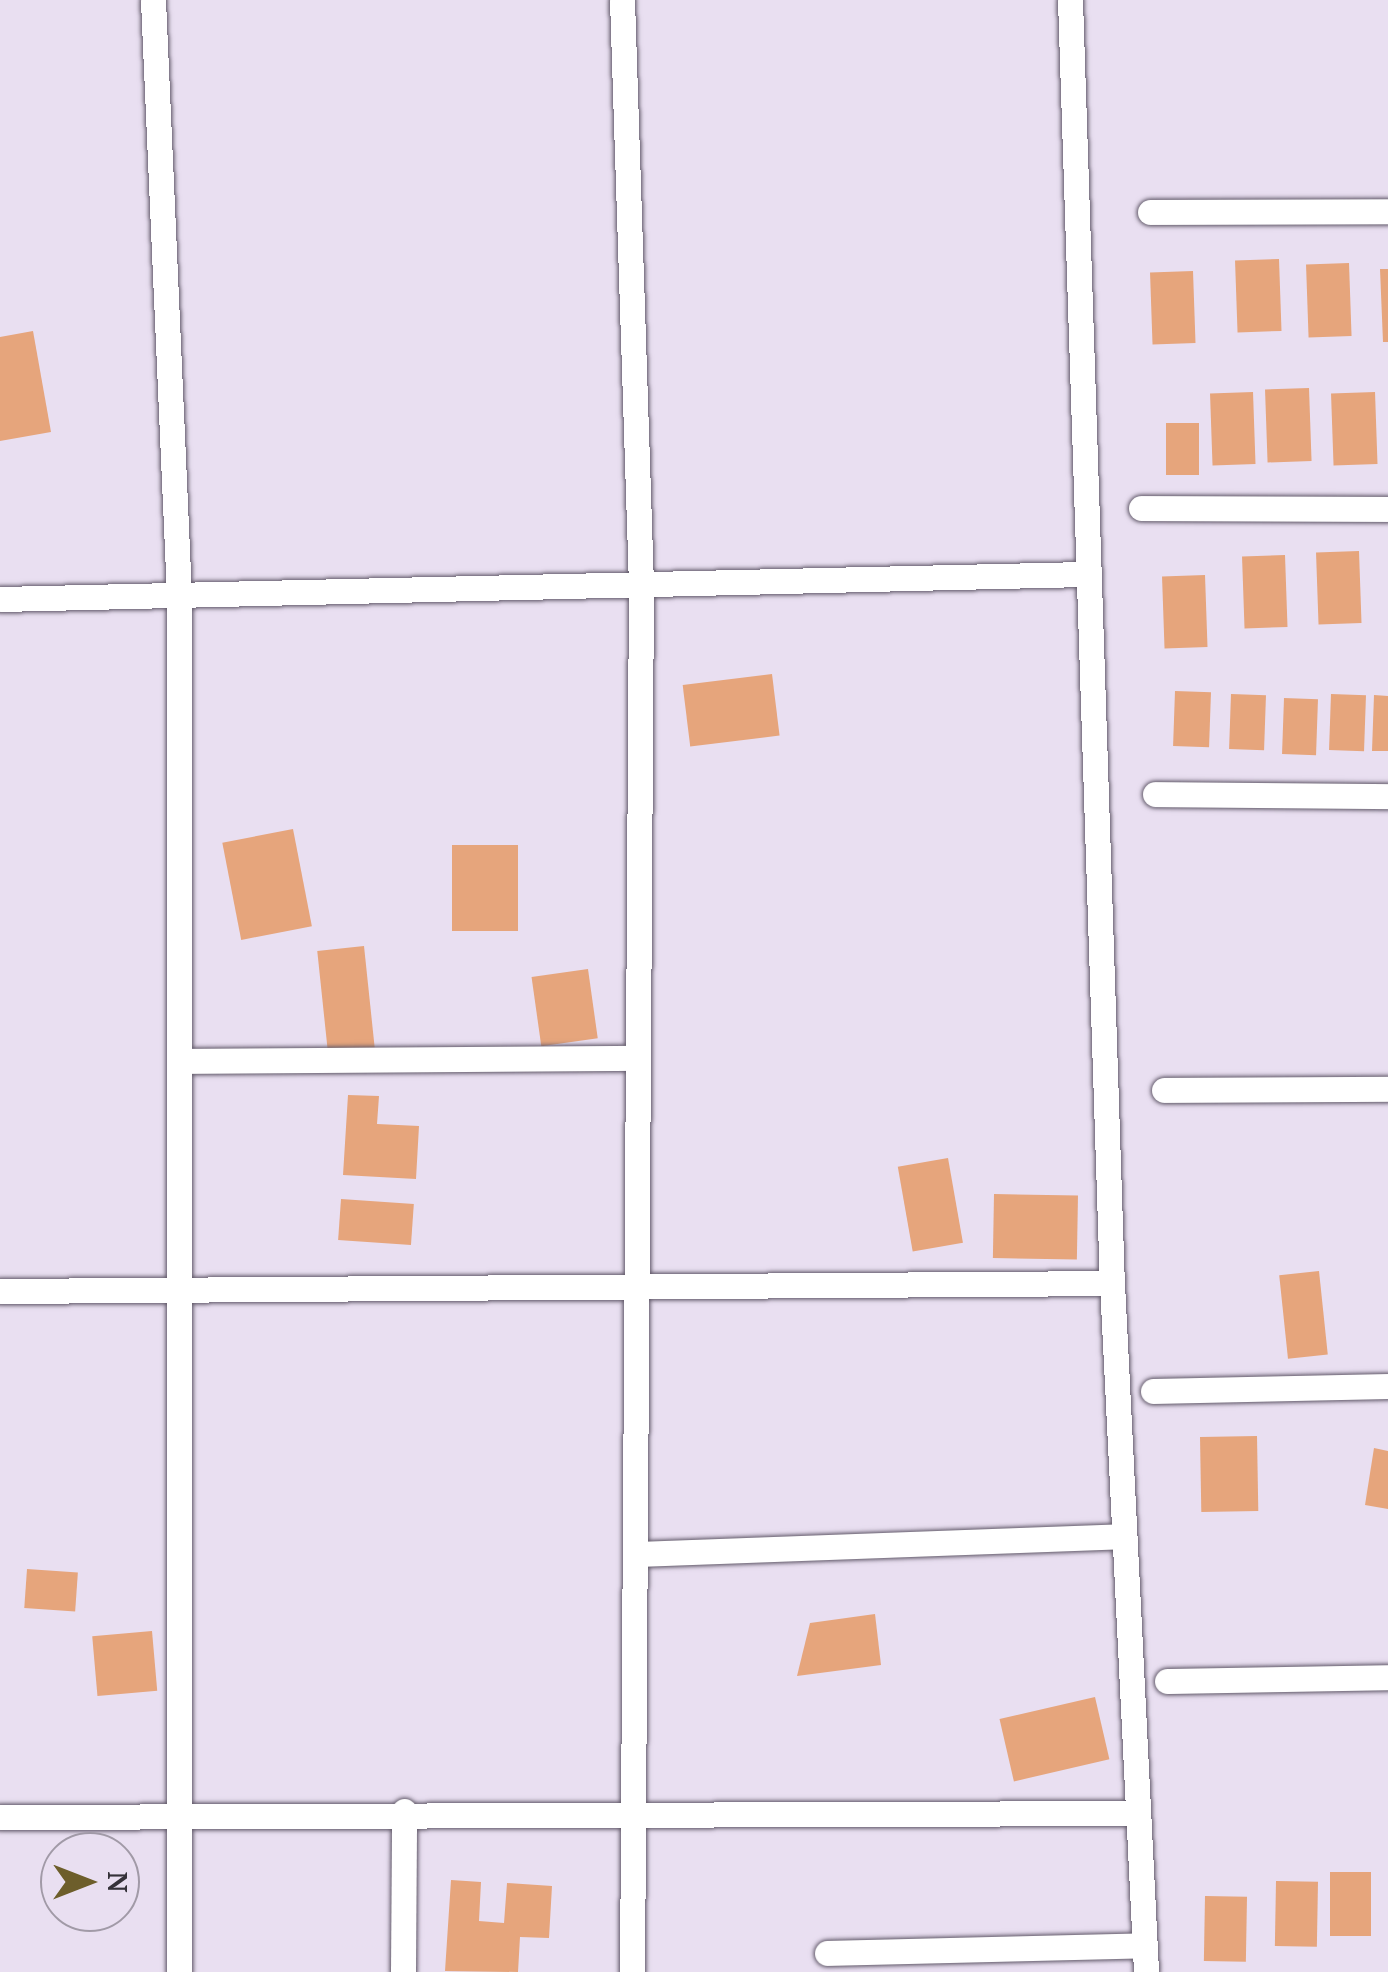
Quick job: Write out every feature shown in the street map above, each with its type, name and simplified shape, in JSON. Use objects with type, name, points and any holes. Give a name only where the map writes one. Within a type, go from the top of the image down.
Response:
[{"type":"street","points":[[153,0],[180,595],[179,1972]]},
{"type":"street","points":[[622,0],[641,584],[632,1972]]},
{"type":"street","points":[[1070,0],[1112,1283],[1146,1972]]},
{"type":"street","points":[[1150,212],[1388,211]]},
{"type":"street","points":[[1142,508],[1388,508]]},
{"type":"street","points":[[0,599],[1088,574]]},
{"type":"street","points":[[1154,794],[1388,796]]},
{"type":"street","points":[[182,1062],[638,1058]]},
{"type":"street","points":[[1164,1090],[1388,1089]]},
{"type":"street","points":[[0,1290],[637,1290],[1112,1283]]},
{"type":"street","points":[[1153,1392],[1388,1386]]},
{"type":"street","points":[[636,1554],[1124,1536]]},
{"type":"street","points":[[1166,1682],[1388,1677]]},
{"type":"street","points":[[0,1816],[404,1811],[1137,1813]]},
{"type":"street","points":[[403,1972],[404,1811]]},
{"type":"street","points":[[827,1953],[1145,1945]]},
{"type":"building","points":[[1279,259],[1282,331],[1238,332],[1235,261]]},
{"type":"building","points":[[1349,263],[1352,336],[1309,337],[1306,265]]},
{"type":"building","points":[[1380,269],[1388,269],[1388,342],[1383,342]]},
{"type":"building","points":[[1193,271],[1196,343],[1153,344],[1150,273]]},
{"type":"building","points":[[33,331],[51,432],[0,441],[0,337]]},
{"type":"building","points":[[1309,388],[1312,461],[1268,462],[1265,390]]},
{"type":"building","points":[[1253,392],[1256,464],[1213,465],[1210,394]]},
{"type":"building","points":[[1375,392],[1378,464],[1334,465],[1331,394]]},
{"type":"building","points":[[1166,423],[1199,423],[1199,475],[1166,475]]},
{"type":"building","points":[[1359,551],[1362,623],[1319,624],[1316,553]]},
{"type":"building","points":[[1285,555],[1288,627],[1245,628],[1242,557]]},
{"type":"building","points":[[1205,575],[1208,647],[1165,648],[1162,577]]},
{"type":"building","points":[[772,674],[780,736],[690,747],[683,685]]},
{"type":"building","points":[[1175,691],[1211,692],[1209,747],[1173,746]]},
{"type":"building","points":[[1231,694],[1266,695],[1264,750],[1229,749]]},
{"type":"building","points":[[1331,694],[1366,695],[1364,751],[1329,750]]},
{"type":"building","points":[[1374,695],[1388,696],[1388,751],[1372,751]]},
{"type":"building","points":[[1284,698],[1318,699],[1316,755],[1282,754]]},
{"type":"building","points":[[293,829],[312,926],[241,940],[222,843]]},
{"type":"building","points":[[452,845],[518,845],[518,931],[452,931]]},
{"type":"building","points":[[364,946],[375,1048],[328,1053],[317,951]]},
{"type":"building","points":[[588,969],[598,1038],[541,1046],[532,977]]},
{"type":"building","points":[[348,1095],[379,1096],[377,1124],[419,1126],[416,1179],[343,1175]]},
{"type":"building","points":[[948,1158],[963,1243],[913,1252],[898,1167]]},
{"type":"building","points":[[994,1194],[1078,1195],[1077,1259],[993,1258]]},
{"type":"building","points":[[341,1199],[414,1204],[411,1245],[338,1240]]},
{"type":"building","points":[[1319,1271],[1328,1355],[1288,1359],[1279,1275]]},
{"type":"building","points":[[1257,1436],[1258,1511],[1201,1512],[1200,1437]]},
{"type":"building","points":[[1374,1448],[1388,1451],[1388,1509],[1365,1505]]},
{"type":"building","points":[[27,1569],[78,1573],[75,1611],[24,1608]]},
{"type":"building","points":[[875,1614],[881,1665],[797,1676],[810,1623]]},
{"type":"building","points":[[152,1631],[157,1691],[97,1696],[92,1636]]},
{"type":"building","points":[[1095,1697],[1109,1759],[1014,1781],[1000,1719]]},
{"type":"building","points":[[1330,1872],[1371,1872],[1371,1936],[1330,1936]]},
{"type":"building","points":[[451,1880],[481,1882],[479,1921],[504,1923],[507,1883],[552,1886],[549,1938],[520,1937],[518,1972],[445,1971]]},
{"type":"building","points":[[1276,1881],[1318,1882],[1317,1947],[1275,1946]]},
{"type":"building","points":[[1205,1896],[1247,1897],[1246,1962],[1204,1961]]}]
